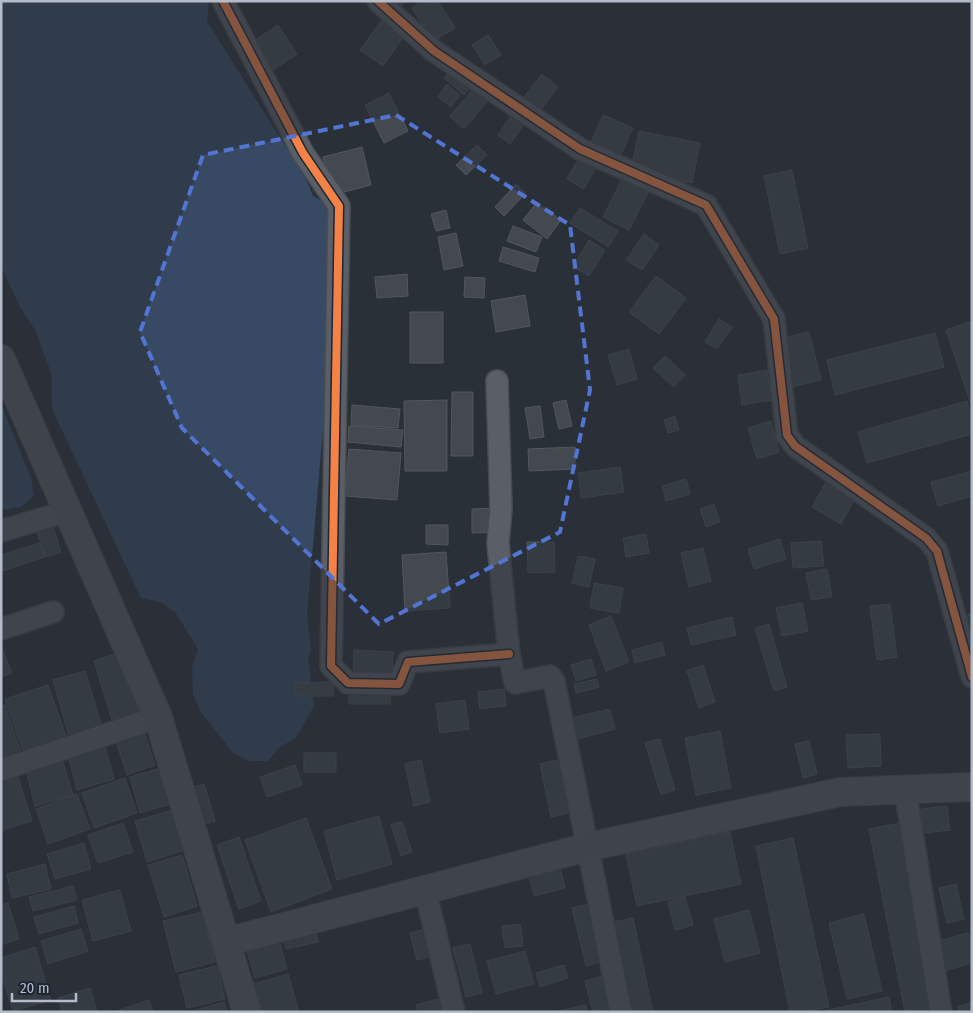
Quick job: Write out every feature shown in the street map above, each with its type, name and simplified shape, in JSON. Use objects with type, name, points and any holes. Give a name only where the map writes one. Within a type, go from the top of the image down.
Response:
[{"type":"street","points":[[223,1],[303,153],[339,206],[331,666],[348,683],[399,684],[408,662],[509,654]]},
{"type":"street","points":[[378,1],[434,50],[580,149],[706,206],[774,318],[787,435],[795,446],[926,538],[937,551],[972,677]]},
{"type":"street","points":[[1,359],[158,718],[247,1012]]},
{"type":"street","points":[[497,381],[501,508],[498,543],[509,654],[515,683],[550,676],[554,681],[621,1012]]},
{"type":"street","points":[[1,531],[68,511]]},
{"type":"street","points":[[1,629],[53,612]]},
{"type":"street","points":[[1,770],[158,718]]},
{"type":"street","points":[[226,942],[588,847],[840,792],[972,786]]},
{"type":"street","points":[[905,789],[941,1012]]},
{"type":"street","points":[[425,889],[454,1012]]},
{"type":"highlighted area","points":[[396,115],[570,225],[590,390],[560,532],[379,624],[182,428],[140,332],[203,155]]},
{"type":"water","points":[[1,1],[209,1],[207,21],[306,179],[313,196],[329,205],[332,326],[307,614],[311,650],[308,658],[314,706],[296,738],[280,747],[268,761],[249,761],[233,753],[200,711],[193,694],[192,667],[198,650],[175,612],[160,602],[141,598],[52,409],[51,373],[35,330],[20,307],[1,266]]},
{"type":"water","points":[[1,403],[31,478],[34,496],[21,507],[2,510]]},
{"type":"building","points":[[383,1],[406,1],[393,13]]},
{"type":"building","points":[[422,1],[438,1],[455,28],[433,41],[412,8]]},
{"type":"building","points":[[384,17],[406,33],[383,66],[360,50]]},
{"type":"building","points":[[278,25],[297,54],[273,70],[254,41]]},
{"type":"building","points":[[488,35],[501,55],[485,65],[472,45]]},
{"type":"building","points":[[454,67],[473,84],[464,95],[444,78]]},
{"type":"building","points":[[542,74],[558,87],[538,114],[521,101]]},
{"type":"building","points":[[447,84],[460,95],[451,107],[438,97]]},
{"type":"building","points":[[475,87],[489,99],[464,129],[450,116]]},
{"type":"building","points":[[389,93],[408,131],[384,143],[365,105]]},
{"type":"building","points":[[514,111],[527,120],[510,144],[498,135]]},
{"type":"building","points":[[603,115],[633,128],[620,157],[590,144]]},
{"type":"building","points":[[639,131],[700,143],[692,183],[631,171]]},
{"type":"building","points":[[477,145],[487,155],[466,175],[456,165]]},
{"type":"building","points":[[362,147],[371,185],[333,195],[323,157]]},
{"type":"building","points":[[580,156],[597,165],[584,189],[567,179]]},
{"type":"building","points":[[792,170],[808,248],[780,254],[764,176]]},
{"type":"building","points":[[625,173],[651,187],[629,230],[603,217]]},
{"type":"building","points":[[516,184],[526,193],[504,216],[495,207]]},
{"type":"building","points":[[537,202],[561,220],[547,239],[523,220]]},
{"type":"building","points":[[580,208],[618,231],[608,247],[570,223]]},
{"type":"building","points":[[446,210],[450,228],[436,231],[431,214]]},
{"type":"building","points":[[513,226],[542,237],[536,252],[507,241]]},
{"type":"building","points":[[456,233],[463,266],[444,270],[438,237]]},
{"type":"building","points":[[644,234],[659,245],[642,270],[626,260]]},
{"type":"building","points":[[589,240],[605,250],[589,276],[573,267]]},
{"type":"building","points":[[503,247],[539,258],[535,272],[499,261]]},
{"type":"building","points":[[407,274],[408,296],[377,298],[375,277]]},
{"type":"building","points":[[656,276],[686,298],[659,334],[629,312]]},
{"type":"building","points":[[465,277],[485,278],[484,298],[464,297]]},
{"type":"building","points":[[525,295],[530,326],[496,332],[491,301]]},
{"type":"building","points":[[410,312],[443,312],[443,363],[410,363]]},
{"type":"building","points":[[719,319],[732,327],[717,349],[705,342]]},
{"type":"building","points":[[972,321],[972,407],[946,330]]},
{"type":"building","points":[[809,332],[821,380],[791,387],[779,339]]},
{"type":"building","points":[[935,333],[944,367],[835,395],[827,360]]},
{"type":"building","points":[[629,349],[637,379],[617,385],[608,355]]},
{"type":"building","points":[[665,356],[685,375],[674,387],[653,368]]},
{"type":"building","points":[[767,370],[772,400],[742,405],[738,375]]},
{"type":"building","points":[[452,392],[473,392],[473,456],[451,456]]},
{"type":"building","points":[[447,400],[447,471],[405,471],[404,401]]},
{"type":"building","points":[[566,400],[572,426],[559,429],[553,403]]},
{"type":"building","points":[[967,401],[972,419],[972,434],[867,463],[858,432]]},
{"type":"building","points":[[352,405],[400,409],[398,428],[351,425]]},
{"type":"building","points":[[540,406],[544,437],[530,439],[525,408]]},
{"type":"building","points":[[675,416],[679,430],[668,433],[664,420]]},
{"type":"building","points":[[771,421],[779,452],[757,459],[748,428]]},
{"type":"building","points":[[349,426],[403,430],[401,447],[348,442]]},
{"type":"building","points":[[575,447],[576,469],[529,471],[528,449]]},
{"type":"building","points":[[349,449],[401,453],[397,500],[345,496]]},
{"type":"building","points":[[620,467],[624,492],[581,498],[578,473]]},
{"type":"building","points":[[972,471],[972,496],[938,506],[931,482]]},
{"type":"building","points":[[686,479],[690,494],[666,501],[662,486]]},
{"type":"building","points":[[826,482],[855,498],[841,524],[812,507]]},
{"type":"building","points":[[714,504],[720,522],[706,527],[700,509]]},
{"type":"building","points":[[498,508],[498,532],[472,533],[472,509]]},
{"type":"building","points":[[52,524],[61,552],[45,557],[36,529]]},
{"type":"building","points":[[426,525],[448,525],[448,545],[426,544]]},
{"type":"building","points":[[646,534],[649,553],[626,557],[623,538]]},
{"type":"building","points":[[780,539],[786,559],[754,569],[748,549]]},
{"type":"building","points":[[821,541],[824,566],[793,568],[791,543]]},
{"type":"building","points":[[527,542],[554,542],[555,572],[528,573]]},
{"type":"building","points":[[40,543],[44,557],[3,571],[1,555]]},
{"type":"building","points":[[703,548],[711,581],[689,587],[681,553]]},
{"type":"building","points":[[446,552],[450,608],[405,611],[402,555]]},
{"type":"building","points":[[578,556],[595,559],[589,587],[572,583]]},
{"type":"building","points":[[827,569],[832,597],[811,600],[806,573]]},
{"type":"building","points":[[594,583],[623,588],[619,613],[590,608]]},
{"type":"building","points":[[802,603],[808,631],[782,636],[776,608]]},
{"type":"building","points":[[890,604],[897,657],[877,660],[870,606]]},
{"type":"building","points":[[972,613],[972,625],[968,614]]},
{"type":"building","points":[[611,616],[629,662],[606,671],[589,625]]},
{"type":"building","points":[[732,617],[736,635],[691,645],[687,628]]},
{"type":"building","points":[[769,624],[787,687],[774,691],[755,628]]},
{"type":"building","points":[[662,642],[665,655],[635,663],[632,650]]},
{"type":"building","points":[[1,646],[12,673],[1,677]]},
{"type":"building","points":[[354,650],[393,652],[392,680],[353,679]]},
{"type":"building","points":[[121,652],[141,719],[114,727],[94,661]]},
{"type":"building","points":[[591,659],[596,675],[576,681],[571,665]]},
{"type":"building","points":[[703,665],[715,702],[699,708],[687,671]]},
{"type":"building","points":[[85,671],[104,734],[71,743],[53,680]]},
{"type":"building","points":[[597,679],[599,687],[576,693],[574,684]]},
{"type":"building","points":[[333,682],[333,696],[296,696],[295,683]]},
{"type":"building","points":[[48,685],[68,742],[25,757],[5,699]]},
{"type":"building","points":[[349,686],[391,687],[390,704],[349,704]]},
{"type":"building","points":[[504,689],[506,706],[480,709],[478,692]]},
{"type":"building","points":[[465,700],[469,729],[440,733],[436,704]]},
{"type":"building","points":[[5,705],[22,756],[1,763],[1,706]]},
{"type":"building","points":[[610,709],[615,729],[573,740],[568,719]]},
{"type":"building","points":[[142,726],[155,765],[127,775],[114,735]]},
{"type":"building","points":[[720,731],[731,788],[696,795],[685,738]]},
{"type":"building","points":[[880,734],[881,766],[848,768],[846,735]]},
{"type":"building","points":[[103,739],[114,779],[77,790],[67,752]]},
{"type":"building","points":[[660,739],[675,790],[661,795],[645,743]]},
{"type":"building","points":[[809,741],[817,774],[803,778],[795,744]]},
{"type":"building","points":[[60,752],[73,795],[35,806],[25,766]]},
{"type":"building","points":[[304,753],[336,753],[336,772],[304,772]]},
{"type":"building","points":[[566,758],[578,811],[551,817],[540,764]]},
{"type":"building","points":[[421,760],[430,802],[414,806],[405,764]]},
{"type":"building","points":[[295,765],[302,785],[267,797],[260,777]]},
{"type":"building","points":[[15,768],[32,821],[1,830],[1,772]]},
{"type":"building","points":[[160,768],[171,804],[140,813],[130,777]]},
{"type":"building","points":[[125,778],[137,813],[94,828],[82,793]]},
{"type":"building","points":[[204,784],[215,821],[202,825],[190,788]]},
{"type":"building","points":[[77,794],[90,829],[48,844],[36,809]]},
{"type":"building","points":[[947,806],[950,830],[924,833],[921,809]]},
{"type":"building","points":[[172,810],[185,850],[147,862],[135,821]]},
{"type":"building","points":[[379,816],[392,864],[337,880],[324,831]]},
{"type":"building","points":[[306,818],[332,889],[271,912],[245,840]]},
{"type":"building","points":[[402,821],[412,852],[401,856],[391,825]]},
{"type":"building","points":[[123,823],[133,852],[98,863],[88,835]]},
{"type":"building","points":[[901,823],[938,1012],[905,1012],[869,829]]},
{"type":"building","points":[[730,832],[741,884],[637,906],[626,854]]},
{"type":"building","points":[[239,837],[261,901],[239,909],[217,845]]},
{"type":"building","points":[[793,838],[829,1007],[804,1012],[790,1012],[756,846]]},
{"type":"building","points":[[84,843],[91,869],[55,879],[47,854]]},
{"type":"building","points":[[182,855],[197,906],[164,917],[148,865]]},
{"type":"building","points":[[557,856],[565,888],[534,896],[526,863]]},
{"type":"building","points":[[45,864],[51,889],[12,898],[7,874]]},
{"type":"building","points":[[956,884],[964,919],[947,923],[939,888]]},
{"type":"building","points":[[73,886],[77,900],[33,911],[29,897]]},
{"type":"building","points":[[120,890],[131,931],[93,941],[82,900]]},
{"type":"building","points":[[685,897],[693,925],[675,930],[668,902]]},
{"type":"building","points":[[8,903],[19,939],[1,945],[1,905]]},
{"type":"building","points":[[590,904],[604,961],[586,966],[572,908]]},
{"type":"building","points":[[74,906],[78,923],[39,934],[34,917]]},
{"type":"building","points":[[749,910],[760,953],[725,962],[714,919]]},
{"type":"building","points":[[202,912],[215,962],[176,972],[163,921]]},
{"type":"building","points":[[864,914],[882,991],[847,999],[829,923]]},
{"type":"building","points":[[633,918],[653,1012],[627,1012],[608,923]]},
{"type":"building","points":[[314,922],[318,942],[286,949],[281,930]]},
{"type":"building","points":[[520,924],[523,946],[505,948],[502,926]]},
{"type":"building","points":[[431,928],[439,955],[417,960],[410,933]]},
{"type":"building","points":[[81,929],[88,951],[48,964],[41,941]]},
{"type":"building","points":[[277,932],[287,969],[255,978],[244,941]]},
{"type":"building","points":[[968,933],[972,948],[972,963],[940,972],[932,943]]},
{"type":"building","points":[[470,944],[482,993],[466,997],[453,948]]},
{"type":"building","points":[[35,947],[51,1000],[13,1011],[1,973],[1,958]]},
{"type":"building","points":[[525,951],[534,984],[496,994],[487,961]]},
{"type":"building","points":[[564,965],[568,978],[540,987],[536,973]]},
{"type":"building","points":[[217,966],[225,999],[187,1008],[179,975]]},
{"type":"building","points":[[288,974],[299,1012],[263,1012],[254,984]]},
{"type":"building","points":[[606,975],[616,1012],[593,1012],[585,981]]},
{"type":"building","points":[[90,988],[97,1012],[62,1012],[58,998]]},
{"type":"building","points":[[446,997],[450,1012],[418,1012],[416,1005]]},
{"type":"building","points":[[889,997],[892,1012],[819,1012]]},
{"type":"building","points":[[149,1000],[153,1012],[114,1012]]},
{"type":"building","points":[[224,1002],[227,1012],[196,1012],[196,1010]]},
{"type":"building","points":[[972,1003],[972,1012],[960,1012],[958,1006]]},
{"type":"building","points":[[586,1005],[587,1012],[553,1012]]},
{"type":"cycle path","points":[[223,1],[303,153],[339,206],[331,666],[348,683],[399,684],[408,662],[509,654]]},
{"type":"cycle path","points":[[378,1],[434,51],[580,149],[706,205],[774,319],[787,435],[795,446],[926,538],[937,551],[972,677]]}]
